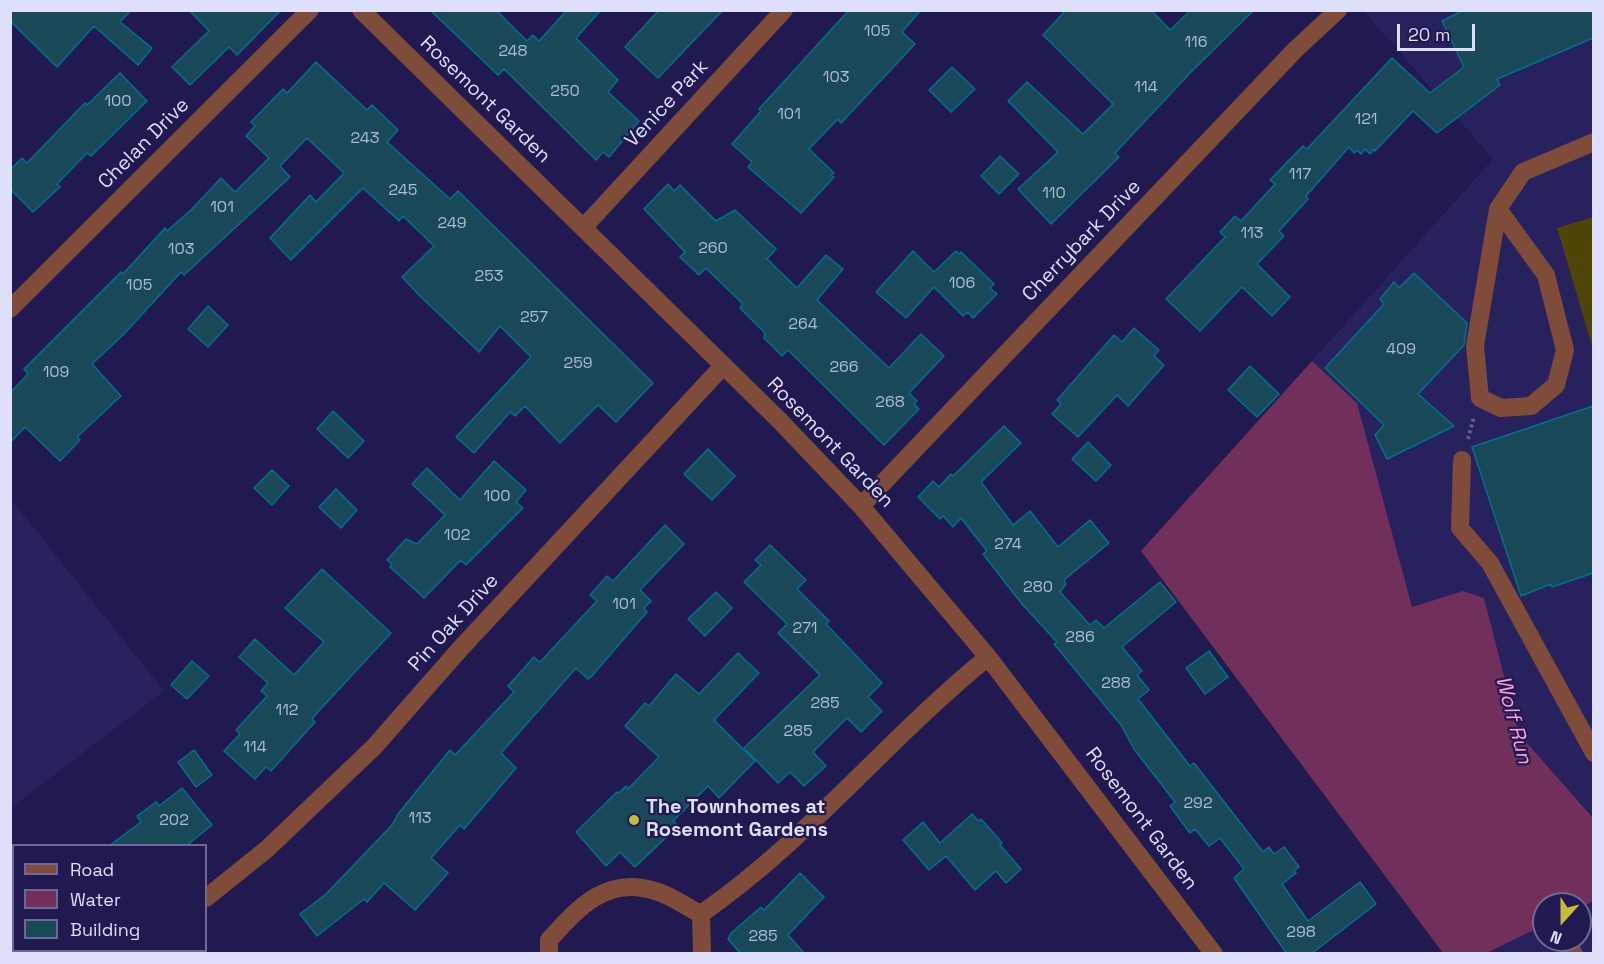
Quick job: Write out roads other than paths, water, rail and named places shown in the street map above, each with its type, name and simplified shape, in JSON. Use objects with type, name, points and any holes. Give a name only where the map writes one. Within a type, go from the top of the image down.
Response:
[{"type":"street","name":"Chelan Drive","points":[[10,309],[309,10]]},
{"type":"street","name":"Rosemont Garden","points":[[361,10],[723,366],[861,506],[988,657],[1214,954]]},
{"type":"street","name":"Venice Park","points":[[583,228],[784,10]]},
{"type":"street","name":"Cherrybark Drive","points":[[861,506],[1295,50],[1338,10]]},
{"type":"street","points":[[1497,210],[1546,275],[1565,350],[1556,385],[1531,406],[1501,408],[1480,398],[1475,346],[1497,210],[1523,172],[1593,142]]},
{"type":"street","name":"Pin Oak Drive","points":[[207,897],[267,849],[374,747],[460,649],[723,366]]},
{"type":"street","points":[[1462,460],[1460,528],[1490,562],[1593,753]]},
{"type":"street","points":[[701,914],[786,847],[873,765],[945,692],[988,657]]},
{"type":"street","points":[[549,954],[549,940],[599,893],[632,888],[655,891],[701,914]]},
{"type":"street","points":[[701,914],[702,954]]},
{"type":"water","name":"Wolf Run","points":[[1312,361],[1357,403],[1412,607],[1463,591],[1484,598],[1519,734],[1593,818],[1593,901],[1592,892],[1532,892],[1532,931],[1487,953],[1443,953],[1141,551]]},
{"type":"place","name":"The Townhomes at Rosemont Gardens","points":[[634,820]]}]
